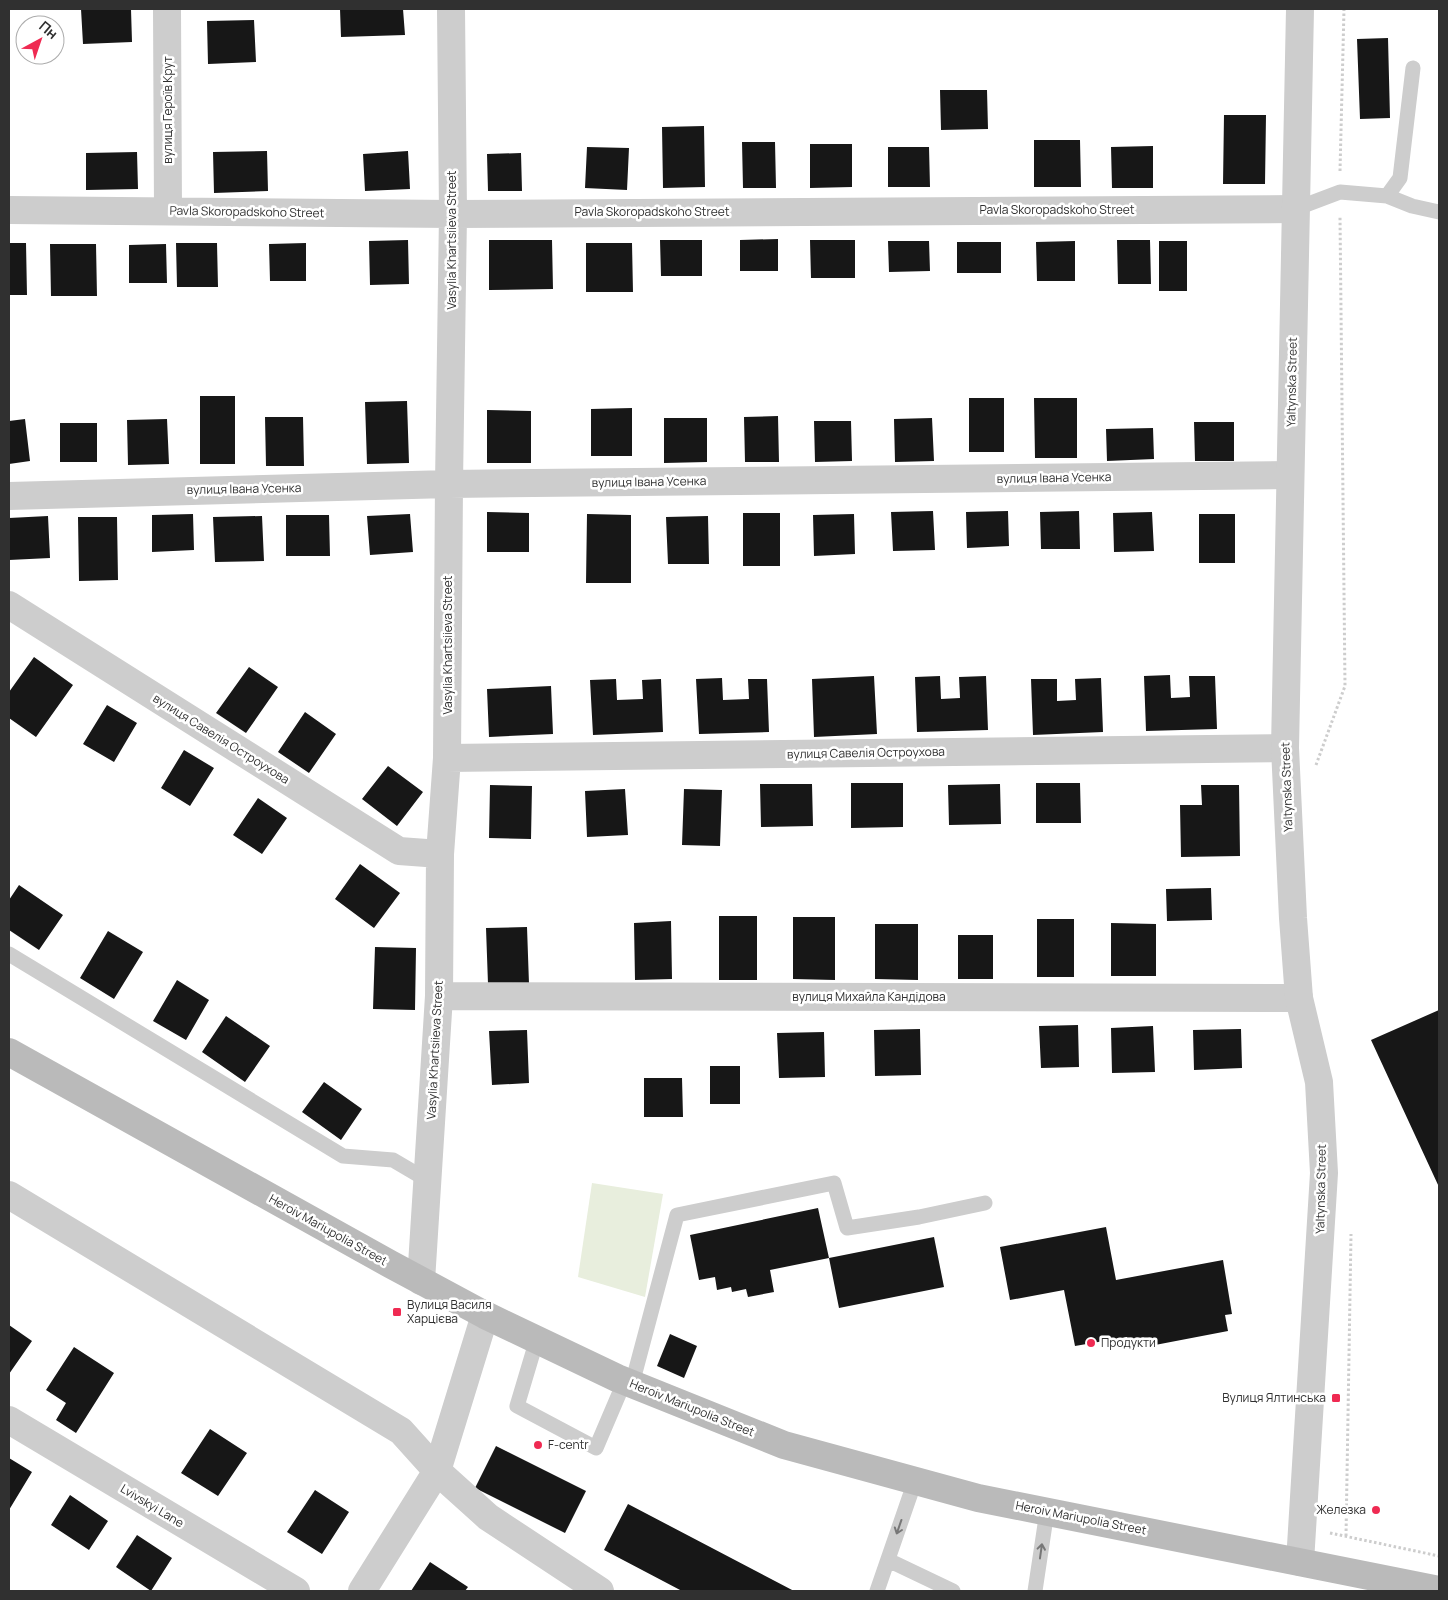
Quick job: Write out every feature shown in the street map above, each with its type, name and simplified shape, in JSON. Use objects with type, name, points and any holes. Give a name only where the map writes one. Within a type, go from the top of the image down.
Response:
[{"type":"main road","name":"Heroiv Mariupolia Street","points":[[9,1052],[76,1091],[485,1315],[628,1382],[784,1445],[978,1498],[1439,1590]]},
{"type":"street","name":"вулиця Героїв Крут","points":[[167,9],[168,211]]},
{"type":"street","name":"Vasylia Khartsiieva Street","points":[[421,1281],[439,996],[440,854],[447,758],[453,214],[451,9]]},
{"type":"street","name":"Yaltynska Street","points":[[1300,9],[1285,748],[1293,918],[1299,998],[1319,1082],[1324,1173],[1300,1562]]},
{"type":"street","name":"Pavla Skoropadskoho Street","points":[[9,210],[453,214],[1295,209]]},
{"type":"street","name":"вулиця Івана Усенка","points":[[9,496],[449,484],[1290,475]]},
{"type":"street","name":"вулиця Савелія Остроухова","points":[[9,605],[399,851],[440,854]]},
{"type":"street","name":"вулиця Савелія Остроухова","points":[[447,758],[1285,748]]},
{"type":"street","name":"вулиця Михайла Кандідова","points":[[439,996],[1299,998]]},
{"type":"street","points":[[9,1195],[401,1431],[437,1471],[488,1517],[600,1591]]},
{"type":"street","points":[[362,1591],[437,1471],[485,1315]]},
{"type":"street","name":"Lvivskyi Lane","points":[[9,1420],[296,1591]]},
{"type":"lane","points":[[1387,196],[1400,178],[1413,68]]},
{"type":"lane","points":[[1295,209],[1340,192],[1387,196],[1412,206],[1439,212]]},
{"type":"lane","points":[[9,954],[343,1156],[393,1160],[427,1180]]},
{"type":"lane","points":[[537,1339],[517,1406],[596,1448],[628,1382],[677,1215],[834,1183],[847,1228],[919,1217],[984,1203]]},
{"type":"lane","points":[[877,1591],[916,1481]]},
{"type":"lane","points":[[1035,1591],[1046,1512]]},
{"type":"lane","points":[[888,1560],[953,1591]]},
{"type":"path","points":[[1314,772],[1345,686],[1340,192],[1344,9]]},
{"type":"path","points":[[1346,1536],[1351,1232]]},
{"type":"path","points":[[1302,1527],[1439,1556]]},
{"type":"green space","points":[[592,1183],[663,1194],[645,1297],[578,1277]]},
{"type":"building","points":[[81,9],[131,9],[132,42],[83,44]]},
{"type":"building","points":[[340,9],[403,9],[405,35],[341,37]]},
{"type":"building","points":[[254,20],[256,62],[208,64],[207,21]]},
{"type":"building","points":[[1388,38],[1390,118],[1360,119],[1357,39]]},
{"type":"building","points":[[940,90],[987,90],[988,129],[941,130]]},
{"type":"building","points":[[1224,115],[1266,115],[1265,184],[1223,184]]},
{"type":"building","points":[[704,126],[705,187],[663,188],[662,127]]},
{"type":"building","points":[[1034,140],[1080,140],[1081,187],[1034,187]]},
{"type":"building","points":[[742,142],[775,142],[776,188],[743,188]]},
{"type":"building","points":[[810,144],[852,144],[852,187],[810,188]]},
{"type":"building","points":[[1153,146],[1153,188],[1112,188],[1111,147]]},
{"type":"building","points":[[587,147],[629,148],[627,190],[585,188]]},
{"type":"building","points":[[888,147],[929,147],[930,187],[888,187]]},
{"type":"building","points":[[267,151],[268,191],[214,193],[213,152]]},
{"type":"building","points":[[408,151],[410,189],[365,191],[363,154]]},
{"type":"building","points":[[137,152],[138,189],[86,190],[86,153]]},
{"type":"building","points":[[521,153],[522,191],[488,191],[487,154]]},
{"type":"building","points":[[778,239],[778,271],[740,271],[740,240]]},
{"type":"building","points":[[408,240],[409,284],[370,285],[369,241]]},
{"type":"building","points":[[489,240],[552,240],[553,289],[489,290]]},
{"type":"building","points":[[660,240],[702,240],[702,276],[661,276]]},
{"type":"building","points":[[810,240],[855,240],[855,278],[811,278]]},
{"type":"building","points":[[1117,240],[1150,240],[1151,284],[1118,284]]},
{"type":"building","points":[[888,241],[929,241],[930,271],[889,272]]},
{"type":"building","points":[[1075,241],[1075,281],[1037,281],[1036,242]]},
{"type":"building","points":[[1159,241],[1187,241],[1187,291],[1159,291]]},
{"type":"building","points":[[957,242],[1001,242],[1001,273],[957,273]]},
{"type":"building","points":[[9,243],[26,243],[27,295],[9,295]]},
{"type":"building","points":[[176,243],[217,243],[218,287],[177,287]]},
{"type":"building","points":[[306,243],[306,281],[270,281],[269,244]]},
{"type":"building","points":[[586,243],[632,243],[633,292],[586,292]]},
{"type":"building","points":[[50,244],[96,244],[97,296],[51,296]]},
{"type":"building","points":[[166,244],[167,283],[129,283],[129,245]]},
{"type":"building","points":[[200,396],[235,396],[235,464],[200,464]]},
{"type":"building","points":[[969,398],[1004,398],[1004,452],[969,452]]},
{"type":"building","points":[[1034,398],[1077,398],[1077,458],[1035,458]]},
{"type":"building","points":[[407,401],[409,463],[367,464],[365,402]]},
{"type":"building","points":[[632,408],[632,456],[591,456],[591,409]]},
{"type":"building","points":[[487,410],[531,411],[531,463],[487,463]]},
{"type":"building","points":[[778,416],[779,462],[745,462],[744,417]]},
{"type":"building","points":[[265,417],[303,417],[304,466],[266,466]]},
{"type":"building","points":[[664,418],[707,418],[707,462],[664,463]]},
{"type":"building","points":[[932,418],[934,461],[895,462],[894,419]]},
{"type":"building","points":[[25,419],[30,461],[9,464],[9,421]]},
{"type":"building","points":[[167,419],[169,464],[128,465],[127,420]]},
{"type":"building","points":[[814,421],[851,421],[852,461],[815,462]]},
{"type":"building","points":[[1194,422],[1234,422],[1234,461],[1195,461]]},
{"type":"building","points":[[60,423],[97,423],[97,462],[60,462]]},
{"type":"building","points":[[1153,428],[1154,459],[1107,461],[1106,429]]},
{"type":"building","points":[[933,511],[935,550],[893,551],[891,512]]},
{"type":"building","points":[[1008,511],[1009,546],[967,548],[966,512]]},
{"type":"building","points":[[1079,511],[1080,549],[1041,549],[1040,512]]},
{"type":"building","points":[[487,512],[529,513],[529,552],[487,552]]},
{"type":"building","points":[[1152,512],[1154,551],[1114,552],[1113,513]]},
{"type":"building","points":[[743,513],[780,513],[780,566],[743,566]]},
{"type":"building","points":[[193,514],[194,550],[152,552],[152,515]]},
{"type":"building","points":[[410,514],[413,552],[370,555],[367,516]]},
{"type":"building","points":[[587,514],[631,515],[631,583],[586,583]]},
{"type":"building","points":[[854,514],[855,554],[814,556],[813,515]]},
{"type":"building","points":[[1199,514],[1235,514],[1235,563],[1199,563]]},
{"type":"building","points":[[286,515],[329,515],[330,556],[286,556]]},
{"type":"building","points":[[48,516],[50,558],[9,560],[9,518]]},
{"type":"building","points":[[262,516],[264,561],[215,562],[213,517]]},
{"type":"building","points":[[708,516],[709,564],[668,564],[666,517]]},
{"type":"building","points":[[78,517],[117,517],[118,580],[79,581]]},
{"type":"building","points":[[34,657],[73,685],[36,737],[9,718],[9,692]]},
{"type":"building","points":[[249,667],[278,687],[246,733],[216,713]]},
{"type":"building","points":[[1170,675],[1171,698],[1190,697],[1189,676],[1215,676],[1217,729],[1146,731],[1144,676]]},
{"type":"building","points":[[874,676],[877,734],[814,737],[812,679]]},
{"type":"building","points":[[940,676],[941,699],[960,698],[959,677],[986,676],[988,730],[917,732],[915,677]]},
{"type":"building","points":[[722,678],[723,700],[749,699],[748,679],[767,679],[769,732],[699,734],[696,679]]},
{"type":"building","points":[[1101,678],[1103,732],[1033,735],[1031,679],[1057,679],[1057,701],[1076,700],[1075,679]]},
{"type":"building","points":[[616,679],[617,700],[643,699],[642,680],[661,679],[663,732],[593,735],[590,680]]},
{"type":"building","points":[[551,686],[553,734],[489,737],[487,689]]},
{"type":"building","points":[[107,705],[137,723],[114,762],[83,744]]},
{"type":"building","points":[[305,712],[336,734],[309,773],[278,752]]},
{"type":"building","points":[[184,750],[214,768],[190,806],[161,788]]},
{"type":"building","points":[[388,766],[423,792],[397,826],[362,799]]},
{"type":"building","points":[[851,783],[903,783],[903,827],[851,828]]},
{"type":"building","points":[[1036,783],[1080,783],[1081,823],[1036,823]]},
{"type":"building","points":[[760,784],[812,784],[813,826],[761,827]]},
{"type":"building","points":[[1000,784],[1001,824],[949,825],[948,785]]},
{"type":"building","points":[[490,785],[532,786],[531,839],[489,838]]},
{"type":"building","points":[[1201,785],[1239,785],[1240,856],[1181,857],[1180,805],[1202,805]]},
{"type":"building","points":[[625,789],[628,835],[587,837],[585,791]]},
{"type":"building","points":[[684,789],[722,790],[720,846],[682,845]]},
{"type":"building","points":[[258,798],[287,818],[262,854],[233,835]]},
{"type":"building","points":[[360,864],[400,893],[374,928],[335,899]]},
{"type":"building","points":[[19,885],[63,915],[39,950],[9,930],[9,900]]},
{"type":"building","points":[[1211,888],[1212,920],[1167,921],[1166,889]]},
{"type":"building","points":[[719,916],[757,916],[757,980],[719,980]]},
{"type":"building","points":[[793,917],[835,917],[835,980],[793,979]]},
{"type":"building","points":[[1037,919],[1074,919],[1074,977],[1037,977]]},
{"type":"building","points":[[671,921],[672,979],[635,980],[634,923]]},
{"type":"building","points":[[1111,923],[1156,924],[1156,976],[1111,976]]},
{"type":"building","points":[[875,924],[918,924],[918,980],[875,979]]},
{"type":"building","points":[[527,927],[529,984],[488,984],[486,928]]},
{"type":"building","points":[[108,931],[143,952],[114,999],[80,978]]},
{"type":"building","points":[[958,935],[993,935],[993,979],[958,979]]},
{"type":"building","points":[[375,947],[416,948],[415,1010],[373,1009]]},
{"type":"building","points":[[177,980],[209,1000],[186,1040],[153,1021]]},
{"type":"building","points":[[1439,1010],[1439,1187],[1371,1040]]},
{"type":"building","points":[[226,1016],[270,1046],[245,1082],[202,1052]]},
{"type":"building","points":[[1078,1025],[1079,1067],[1041,1068],[1039,1026]]},
{"type":"building","points":[[1153,1026],[1155,1072],[1112,1073],[1111,1028]]},
{"type":"building","points":[[920,1029],[921,1075],[875,1076],[874,1030]]},
{"type":"building","points":[[1241,1029],[1242,1068],[1194,1070],[1193,1030]]},
{"type":"building","points":[[527,1030],[529,1083],[492,1085],[489,1031]]},
{"type":"building","points":[[824,1032],[825,1077],[779,1078],[777,1033]]},
{"type":"building","points":[[710,1066],[740,1066],[740,1104],[710,1104]]},
{"type":"building","points":[[644,1078],[682,1078],[683,1117],[644,1117]]},
{"type":"building","points":[[324,1082],[362,1109],[341,1140],[302,1112]]},
{"type":"building","points":[[818,1208],[829,1258],[770,1270],[774,1292],[748,1297],[746,1289],[732,1292],[731,1287],[717,1290],[715,1277],[699,1280],[690,1235]]},
{"type":"building","points":[[1106,1227],[1116,1280],[1223,1260],[1232,1314],[1225,1315],[1228,1331],[1129,1350],[1127,1337],[1075,1346],[1064,1290],[1010,1300],[1000,1247]]},
{"type":"building","points":[[934,1237],[944,1287],[839,1308],[829,1258]]},
{"type":"building","points":[[9,1325],[32,1341],[9,1374]]},
{"type":"building","points":[[670,1334],[697,1346],[684,1378],[657,1366]]},
{"type":"building","points":[[74,1347],[114,1373],[76,1433],[56,1420],[66,1403],[46,1390]]},
{"type":"building","points":[[210,1429],[247,1453],[218,1496],[181,1473]]},
{"type":"building","points":[[496,1446],[586,1491],[565,1533],[475,1488]]},
{"type":"building","points":[[9,1458],[32,1472],[9,1510]]},
{"type":"building","points":[[315,1490],[349,1512],[322,1554],[287,1532]]},
{"type":"building","points":[[70,1495],[108,1521],[89,1550],[51,1525]]},
{"type":"building","points":[[628,1504],[794,1591],[682,1591],[604,1550]]},
{"type":"building","points":[[137,1535],[172,1558],[151,1591],[116,1567]]},
{"type":"building","points":[[430,1562],[468,1587],[465,1591],[411,1591]]},
{"type":"place","name":"Вулиця Василя Харцієва","points":[[397,1312]]},
{"type":"place","name":"Продукти","points":[[1091,1343]]},
{"type":"place","name":"Вулиця Ялтинська","points":[[1336,1398]]},
{"type":"place","name":"F-centr","points":[[538,1445]]},
{"type":"place","name":"Железка","points":[[1376,1510]]}]
